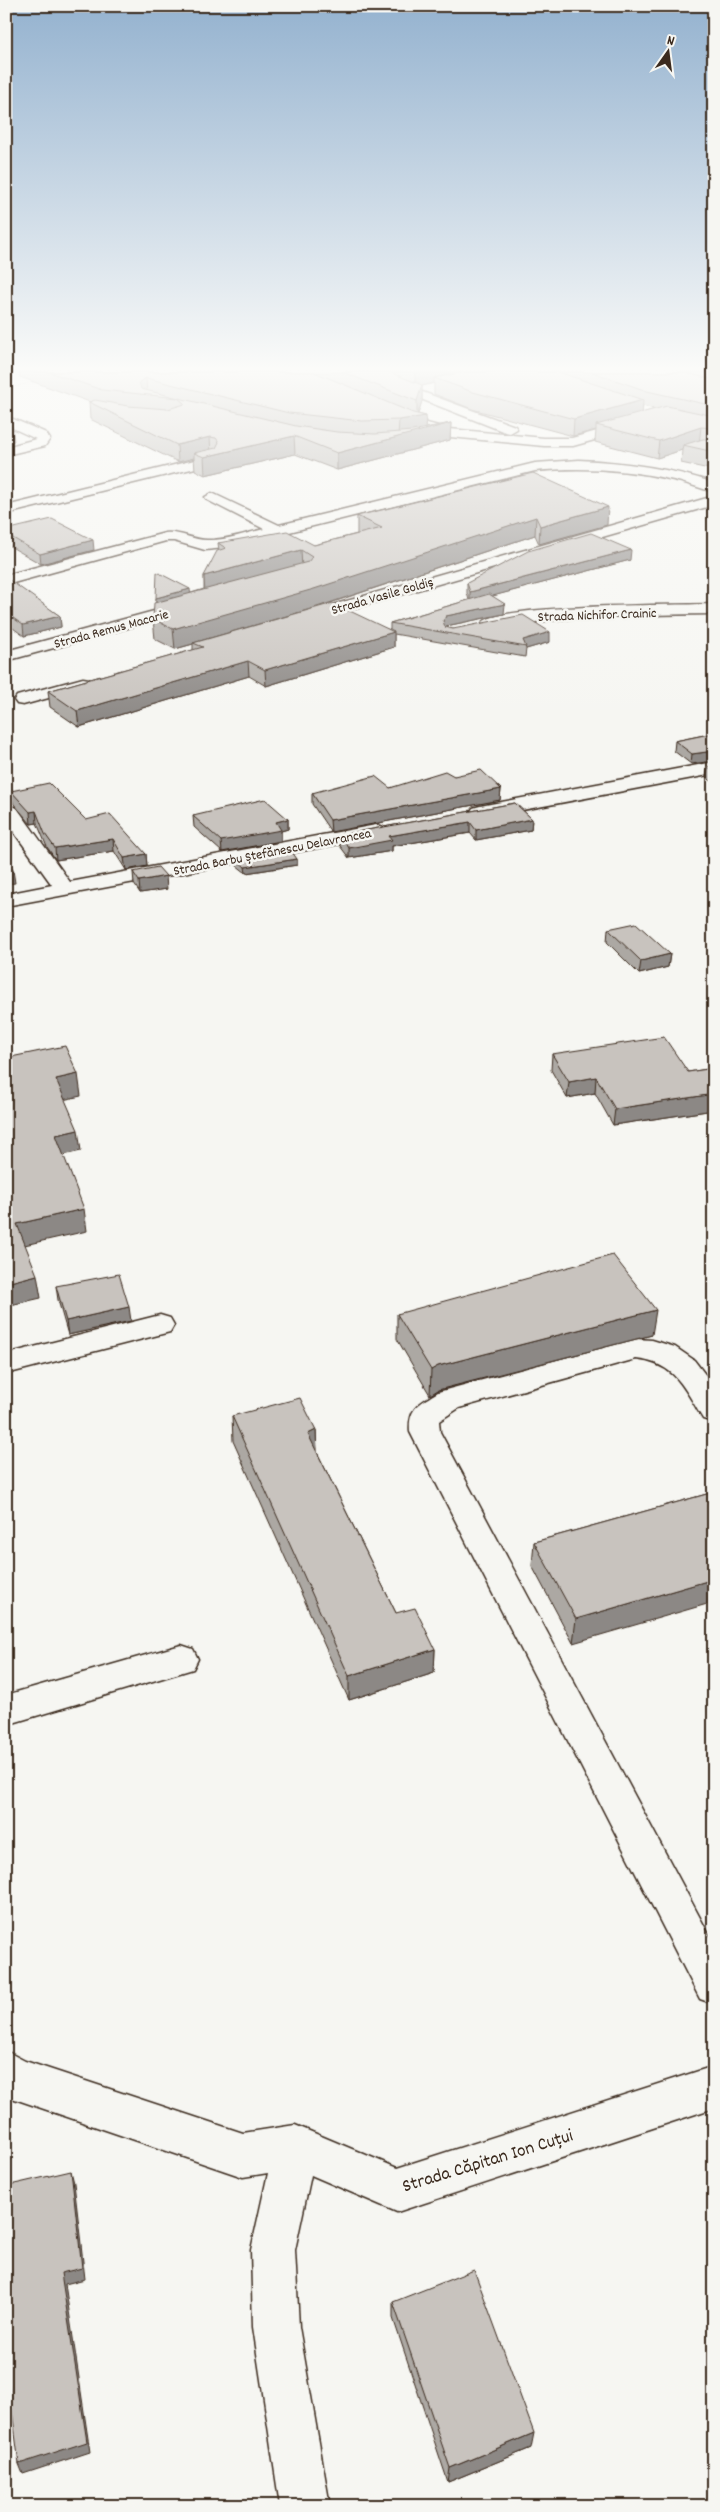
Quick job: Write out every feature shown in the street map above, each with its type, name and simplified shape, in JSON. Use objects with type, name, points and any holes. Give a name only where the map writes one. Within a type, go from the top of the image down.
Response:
[{"type":"street","points":[[6,510],[91,489]]},
{"type":"street","points":[[6,580],[165,537],[175,536],[215,545],[445,489]]},
{"type":"street","points":[[212,497],[279,530]]},
{"type":"street","name":"Strada Vasile Goldiș","points":[[291,621],[714,500]]},
{"type":"street","name":"Strada Remus Macarie","points":[[6,656],[206,602]]},
{"type":"street","name":"Strada Nichifor Crainic","points":[[470,628],[540,615],[593,611],[714,609]]},
{"type":"street","points":[[23,700],[99,678]]},
{"type":"street","points":[[458,816],[714,768]]},
{"type":"street","points":[[10,812],[65,889]]},
{"type":"street","name":"Strada Barbu Ștefănescu Delavrancea","points":[[6,900],[399,827]]},
{"type":"street","points":[[6,1364],[160,1325]]},
{"type":"street","points":[[714,1411],[681,1362],[650,1349],[636,1349],[449,1400],[432,1410],[424,1418],[425,1432],[714,1985]]},
{"type":"street","points":[[6,1710],[181,1659]]},
{"type":"street","points":[[9,2077],[243,2155],[295,2147],[273,2250],[276,2327],[305,2506]]},
{"type":"street","name":"Strada Căpitan Ion Cuțui","points":[[295,2147],[397,2190],[714,2087]]},
{"type":"building","points":[[467,489],[569,489],[608,507],[540,526],[536,517],[314,589],[173,629],[153,619],[154,603],[308,562],[312,557],[301,550],[204,576],[217,551],[226,548],[218,543],[287,531],[314,545],[382,528],[357,516]]},
{"type":"building","points":[[52,519],[93,540],[40,554],[6,534],[6,530]]},
{"type":"building","points":[[591,533],[631,550],[470,592],[467,583],[528,551]]},
{"type":"building","points":[[157,572],[190,589],[156,598]]},
{"type":"building","points":[[6,579],[60,616],[23,625],[6,613]]},
{"type":"building","points":[[489,594],[505,604],[446,616],[443,621],[445,627],[453,629],[523,615],[550,632],[523,640],[526,647],[390,623]]},
{"type":"building","points":[[333,603],[394,632],[265,670],[248,661],[77,711],[48,691],[203,647],[193,643]]},
{"type":"building","points":[[714,733],[714,751],[692,754],[675,741]]},
{"type":"building","points":[[714,765],[714,772],[708,767]]},
{"type":"building","points":[[481,770],[501,789],[330,820],[312,793],[375,776],[390,788],[445,771],[454,776]]},
{"type":"building","points":[[49,783],[86,820],[110,814],[146,854],[124,858],[113,839],[55,848],[45,834],[36,811],[30,812],[11,791]]},
{"type":"building","points":[[265,799],[288,819],[276,822],[281,830],[221,841],[193,816]]},
{"type":"building","points":[[515,803],[532,819],[476,830],[470,822],[389,836],[392,840],[349,848],[340,835]]},
{"type":"building","points":[[290,849],[297,859],[245,867],[236,859]]},
{"type":"building","points":[[6,858],[13,870],[6,872]]},
{"type":"building","points":[[158,867],[166,876],[139,881],[133,872]]},
{"type":"building","points":[[636,923],[670,954],[641,961],[608,929]]},
{"type":"building","points":[[664,1037],[688,1072],[714,1068],[714,1094],[615,1109],[596,1077],[569,1082],[552,1054]]},
{"type":"building","points":[[65,1046],[78,1074],[56,1079],[78,1130],[56,1135],[84,1209],[17,1224],[37,1275],[6,1283],[6,1058]]},
{"type":"building","points":[[613,1255],[656,1310],[438,1366],[431,1370],[397,1314]]},
{"type":"building","points":[[119,1274],[129,1307],[66,1321],[56,1286]]},
{"type":"building","points":[[300,1398],[316,1430],[308,1434],[396,1613],[415,1608],[435,1649],[349,1676],[232,1416]]},
{"type":"building","points":[[714,1492],[714,1579],[576,1619],[534,1542]]},
{"type":"building","points":[[71,2171],[82,2268],[61,2273],[87,2442],[19,2464],[6,2365],[6,2186]]},
{"type":"building","points":[[474,2270],[534,2433],[450,2468],[393,2302]]}]
